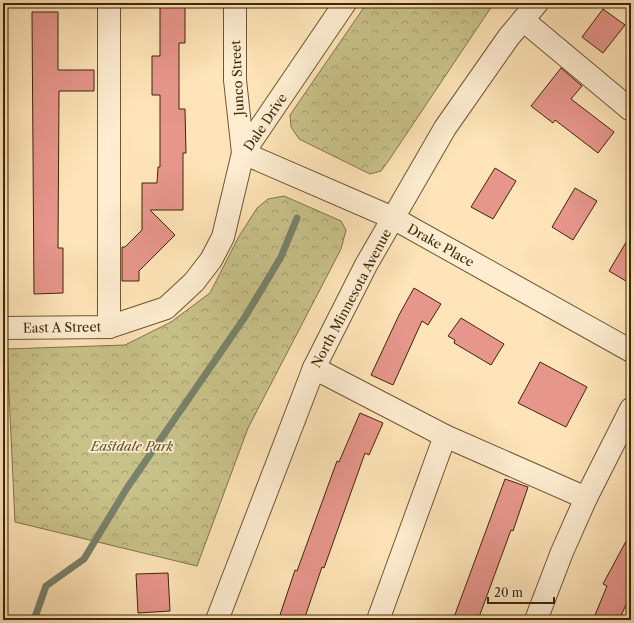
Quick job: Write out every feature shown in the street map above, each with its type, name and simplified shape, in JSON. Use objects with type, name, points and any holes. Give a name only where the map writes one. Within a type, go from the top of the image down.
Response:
[{"type":"street","points":[[108,3],[109,327]]},
{"type":"street","name":"Junco Street","points":[[235,3],[235,80],[243,153]]},
{"type":"street","name":"Dale Drive","points":[[166,308],[194,282],[211,260],[223,237],[243,153],[345,3]]},
{"type":"street","name":"North Minnesota Avenue","points":[[217,620],[314,368],[366,265],[445,128],[508,38],[537,3]]},
{"type":"street","points":[[523,20],[631,110]]},
{"type":"street","name":"Drake Place","points":[[243,153],[393,218],[631,351]]},
{"type":"street","name":"East A Street","points":[[3,328],[109,327],[166,308]]},
{"type":"street","points":[[314,368],[445,436],[586,498]]},
{"type":"street","points":[[536,620],[562,552],[586,498],[631,409]]},
{"type":"street","points":[[378,620],[445,436]]},
{"type":"green space","points":[[367,3],[494,3],[389,160],[381,171],[370,174],[299,139],[291,127],[290,115]]},
{"type":"green space","name":"Eastdale Park","points":[[284,196],[341,221],[346,230],[341,249],[248,428],[197,566],[15,522],[7,349],[125,345],[171,322],[210,293],[238,238],[257,208],[268,199]]},
{"type":"building","points":[[160,3],[185,3],[185,43],[179,43],[179,109],[185,109],[186,153],[183,153],[183,210],[150,210],[175,235],[139,271],[139,281],[122,281],[122,247],[125,247],[142,230],[142,183],[157,183],[158,167],[160,167],[160,95],[152,95],[152,56],[160,56]]},
{"type":"building","points":[[603,9],[625,25],[603,53],[582,37]]},
{"type":"building","points":[[32,12],[58,12],[58,70],[94,70],[94,91],[59,91],[58,248],[63,248],[63,293],[34,294]]},
{"type":"building","points":[[561,68],[582,86],[571,99],[614,132],[598,153],[555,120],[553,123],[531,106]]},
{"type":"building","points":[[495,168],[516,181],[493,219],[471,207]]},
{"type":"building","points":[[575,188],[597,201],[573,240],[552,227]]},
{"type":"building","points":[[631,234],[631,284],[609,271]]},
{"type":"building","points":[[414,288],[441,304],[428,325],[422,321],[393,385],[371,375],[399,315]]},
{"type":"building","points":[[461,318],[504,344],[491,365],[454,343],[455,340],[448,336]]},
{"type":"building","points":[[540,362],[587,387],[566,427],[518,403]]},
{"type":"building","points":[[360,413],[383,423],[369,455],[365,453],[324,568],[322,567],[304,620],[295,620],[280,615],[295,570],[297,571],[337,461],[339,462]]},
{"type":"building","points":[[505,479],[528,487],[513,531],[511,530],[478,620],[453,620]]},
{"type":"building","points":[[631,532],[631,594],[619,620],[593,620],[607,586],[603,584]]},
{"type":"building","points":[[168,573],[170,611],[138,613],[136,574]]},
{"type":"waterway","points":[[34,620],[46,586],[84,559],[127,488],[245,317],[281,257],[297,218]]}]
